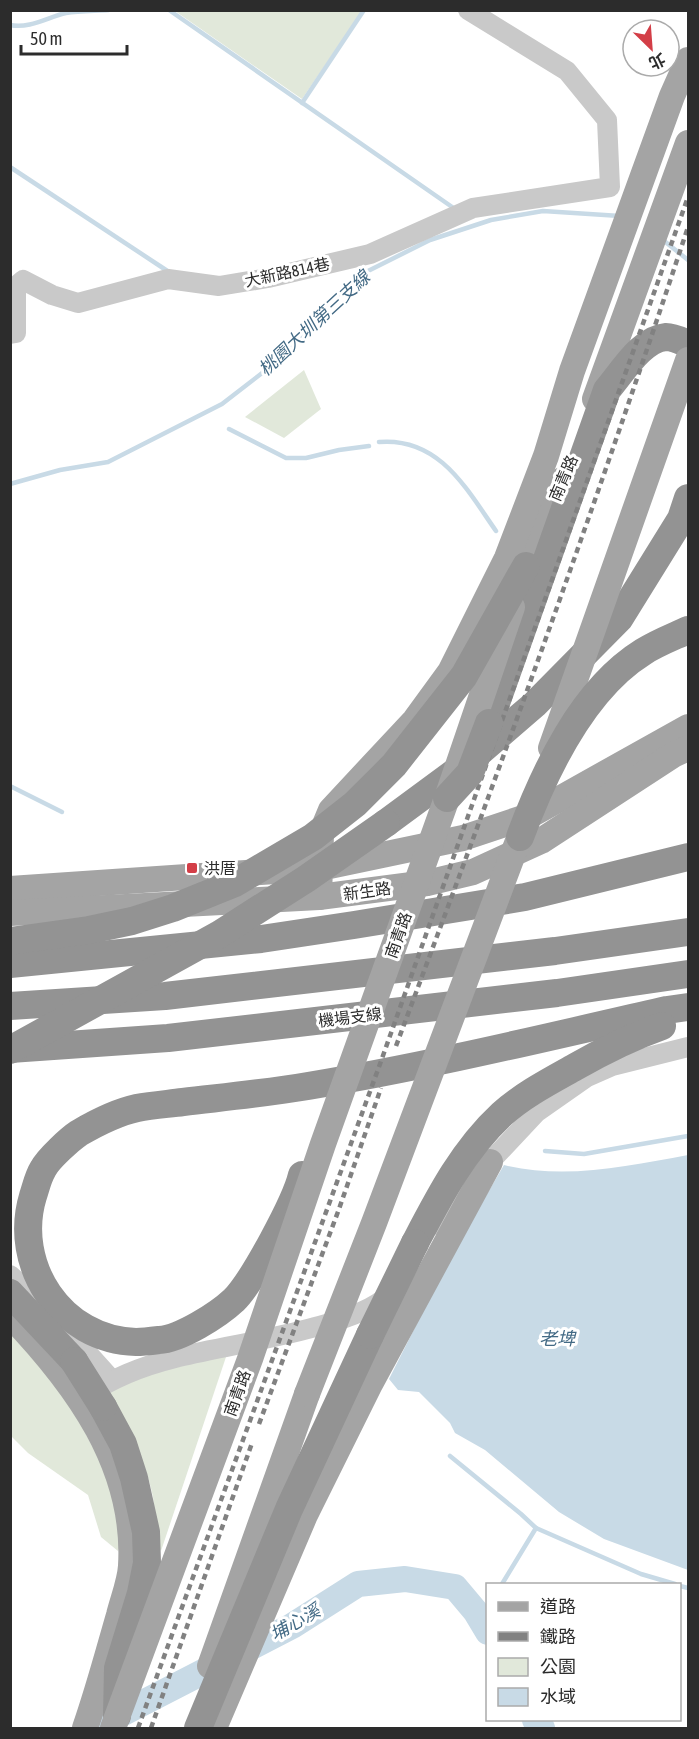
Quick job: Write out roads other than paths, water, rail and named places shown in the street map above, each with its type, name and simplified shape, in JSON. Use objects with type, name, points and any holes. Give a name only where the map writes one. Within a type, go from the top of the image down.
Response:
[{"type":"highway","points":[[447,798],[470,772],[607,390],[640,351],[655,341],[671,337],[688,344]]},
{"type":"highway","points":[[10,1049],[220,934],[306,879],[462,767],[536,704],[619,619],[681,519],[688,498]]},
{"type":"highway","points":[[10,941],[89,930],[132,921],[173,908],[235,883],[313,837],[355,804],[394,765],[450,694],[464,676],[526,566]]},
{"type":"highway","points":[[520,837],[550,766],[572,727],[606,684],[642,652],[688,630]]},
{"type":"highway","points":[[10,964],[261,939],[354,925],[525,897],[688,857]]},
{"type":"highway","points":[[10,1006],[165,996],[555,951],[688,932]]},
{"type":"highway","name":"機場支線","points":[[10,1049],[168,1038],[557,993],[688,974]]},
{"type":"highway","points":[[322,1144],[306,1162],[301,1181],[274,1237],[234,1300],[202,1323],[165,1340],[134,1342],[112,1338],[75,1322],[46,1291],[34,1269],[28,1246],[27,1221],[44,1166],[78,1134],[136,1108],[308,1086],[470,1055],[688,1007]]},
{"type":"highway","points":[[198,1728],[289,1509],[370,1335],[442,1192],[460,1164],[502,1114],[540,1086],[607,1048],[688,1016]]},
{"type":"highway","points":[[10,1293],[74,1361],[123,1444],[134,1478],[146,1532],[147,1563],[141,1593],[118,1668],[115,1722]]},
{"type":"main road","name":"南青路","points":[[320,897],[321,834],[331,810],[415,720],[450,672],[507,558],[546,456],[573,371],[680,90],[688,60]]},
{"type":"main road","name":"南青路","points":[[115,1722],[238,1392],[322,1144],[447,798],[526,566],[581,434],[688,143]]},
{"type":"main road","points":[[188,1728],[307,1394],[520,837],[688,360]]},
{"type":"main road","name":"新生路","points":[[10,889],[320,868],[463,838],[529,816],[688,727]]},
{"type":"main road","name":"新生路","points":[[10,913],[320,897],[428,883],[472,872],[541,841],[672,755],[688,748]]},
{"type":"main road","points":[[214,1728],[304,1515],[405,1318],[490,1162]]},
{"type":"main road","points":[[382,1301],[405,1318]]},
{"type":"main road","points":[[10,1315],[46,1352],[81,1399],[114,1458],[125,1493],[131,1528],[131,1568],[87,1722]]},
{"type":"street","name":"大新路814巷","points":[[10,334],[16,333],[16,285],[23,280],[52,295],[78,303],[168,279],[219,285],[268,278],[370,254],[473,208],[610,187],[607,120],[567,71],[468,10]]},
{"type":"street","points":[[81,1399],[111,1379],[139,1368],[317,1326],[353,1315],[382,1301],[403,1280],[465,1185],[537,1112],[587,1077],[612,1066],[688,1047]]},
{"type":"street","points":[[10,1275],[49,1310],[111,1379]]},
{"type":"water","name":"老埤","points":[[688,1155],[688,1570],[604,1539],[559,1512],[485,1450],[455,1433],[450,1423],[419,1392],[398,1390],[389,1379],[453,1252],[504,1165],[550,1171],[596,1170]]},
{"type":"waterway","points":[[10,25],[32,24],[66,13],[109,10]]},
{"type":"waterway","points":[[169,10],[455,209]]},
{"type":"waterway","points":[[302,103],[364,10]]},
{"type":"waterway","points":[[10,167],[169,272]]},
{"type":"waterway","name":"桃園大圳第三支線","points":[[10,484],[60,470],[108,462],[222,404],[266,370],[300,338],[329,304],[362,274],[430,240],[491,220],[543,211],[620,216]]},
{"type":"waterway","name":"桃園大圳第三支線","points":[[663,240],[688,260]]},
{"type":"waterway","points":[[229,429],[286,458],[306,458],[369,446]]},
{"type":"waterway","points":[[379,442],[400,443],[418,448],[434,457],[462,483],[496,531]]},
{"type":"waterway","points":[[10,786],[62,812]]},
{"type":"waterway","points":[[545,1151],[584,1154],[688,1136]]},
{"type":"waterway","points":[[450,1456],[536,1528]]},
{"type":"waterway","points":[[503,1583],[536,1528],[641,1574],[672,1583]]},
{"type":"waterway","name":"埔心溪","points":[[94,1728],[292,1626],[358,1584],[405,1579],[455,1587],[476,1612],[486,1629]]},
{"type":"waterway","points":[[681,1586],[688,1588]]},
{"type":"waterway","name":"埔心溪","points":[[536,1721],[542,1728]]},
{"type":"railway","points":[[138,1728],[380,1064],[688,197]]},
{"type":"railway","points":[[396,1046],[546,638],[688,227]]},
{"type":"railway","points":[[259,1424],[339,1209],[381,1088]]},
{"type":"railway","points":[[151,1728],[252,1443]]},
{"type":"place","name":"洪厝","points":[[192,868]]}]
